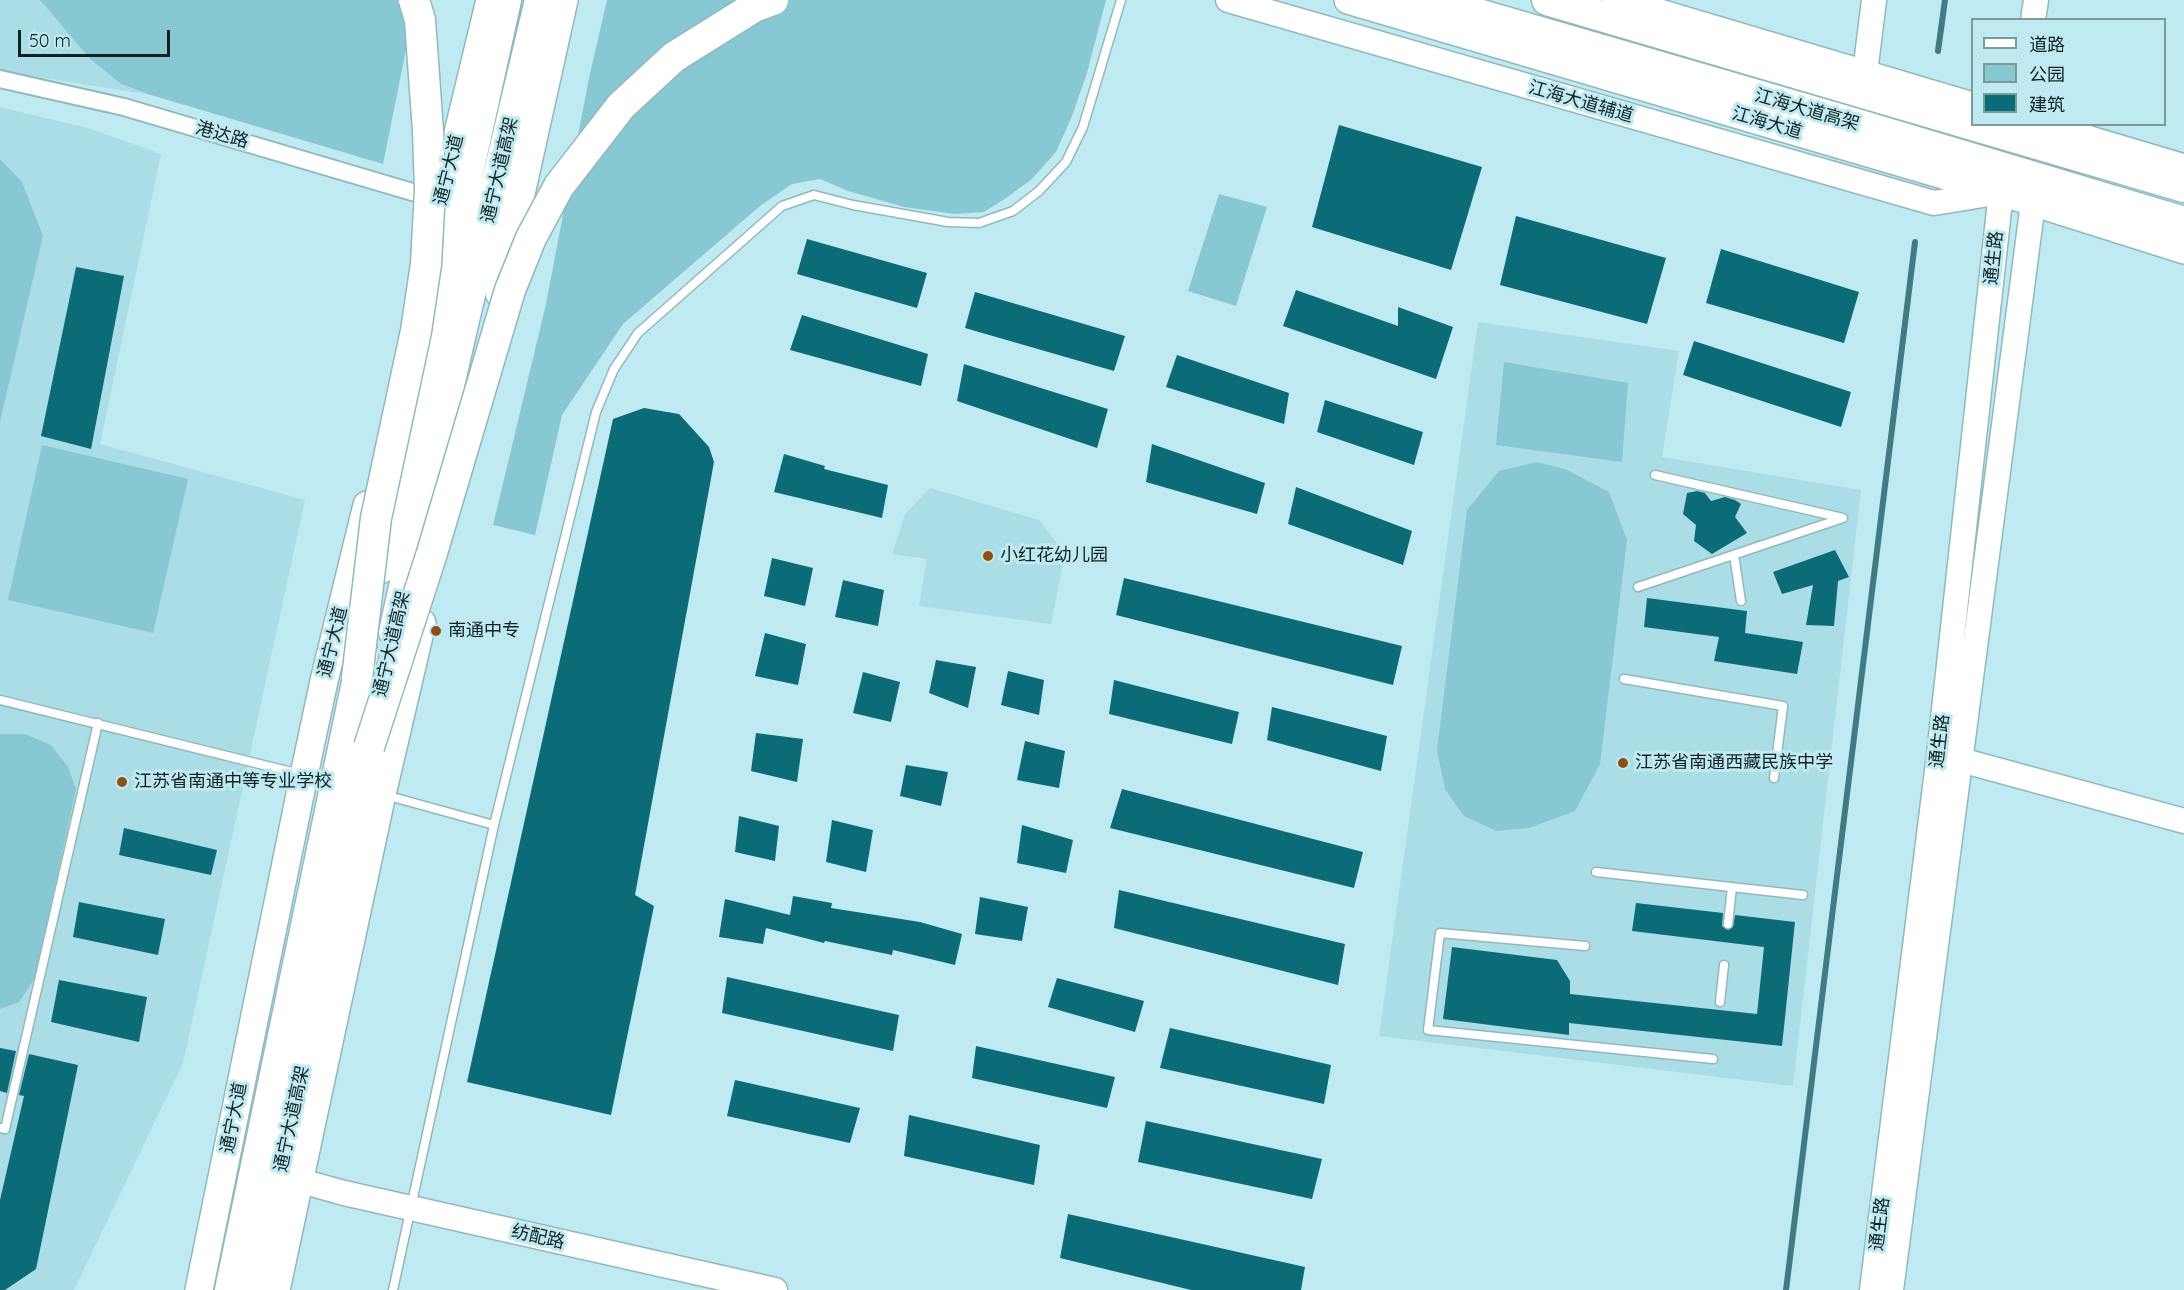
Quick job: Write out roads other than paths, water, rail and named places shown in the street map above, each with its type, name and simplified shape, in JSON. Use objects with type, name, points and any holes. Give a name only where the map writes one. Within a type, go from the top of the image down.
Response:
[{"type":"highway","points":[[357,678],[376,518],[416,331],[426,264],[430,190],[428,131],[420,20],[414,0]]},
{"type":"highway","name":"通宁大道高架","points":[[256,1290],[369,747],[460,337],[540,0]]},
{"type":"highway","points":[[369,747],[431,556],[510,290],[542,217],[559,186],[628,99],[674,57],[754,7],[773,0]]},
{"type":"highway","points":[[1381,0],[1631,70],[1853,123]]},
{"type":"highway","name":"江海大道高架","points":[[1430,0],[2184,222]]},
{"type":"highway","name":"江海大道高架","points":[[1547,0],[1971,124]]},
{"type":"highway","name":"通宁大道高架","points":[[230,1290],[357,678],[493,3]]},
{"type":"highway","name":"江海大道高架","points":[[1976,126],[2184,187]]},
{"type":"main road","points":[[276,1290],[382,794],[564,0]]},
{"type":"main road","name":"江海大道","points":[[1348,0],[2001,192],[2184,250]]},
{"type":"main road","points":[[1619,0],[1971,105]]},
{"type":"main road","name":"通宁大道","points":[[199,1290],[324,681],[441,201],[493,3]]},
{"type":"main road","points":[[2043,126],[2184,168]]},
{"type":"street","name":"江海大道辅道","points":[[1228,0],[1934,204],[2001,192]]},
{"type":"street","points":[[1865,73],[1874,0]]},
{"type":"street","points":[[2033,18],[2036,0]]},
{"type":"street","name":"港达路","points":[[0,79],[124,106],[441,201]]},
{"type":"street","name":"通生路","points":[[1891,1290],[1950,757],[2001,192]]},
{"type":"street","name":"通生路","points":[[1872,1290],[2033,203]]},
{"type":"street","points":[[1950,757],[2184,820]]},
{"type":"street","name":"纺配路","points":[[301,1181],[412,1209],[775,1290]]},
{"type":"lane","points":[[393,1290],[495,825],[596,412],[614,369],[638,333],[782,206],[814,195],[853,205],[948,222],[979,223],[1013,212],[1039,191],[1066,162],[1083,127],[1121,0]]},
{"type":"lane","points":[[1638,587],[1844,518],[1655,476]]},
{"type":"lane","points":[[1734,555],[1741,601]]},
{"type":"lane","points":[[1624,679],[1783,706],[1774,778]]},
{"type":"lane","points":[[0,700],[304,775]]},
{"type":"lane","points":[[0,1128],[5,1129],[98,723]]},
{"type":"lane","points":[[382,794],[495,825]]},
{"type":"lane","points":[[1596,872],[1803,895]]},
{"type":"lane","points":[[1728,924],[1732,887]]},
{"type":"lane","points":[[1585,945],[1440,933],[1428,1030],[1713,1059]]},
{"type":"lane","points":[[1720,1002],[1724,964]]},
{"type":"waterway","points":[[1938,51],[1945,0]]},
{"type":"waterway","points":[[1786,1290],[1915,242]]},
{"type":"place","name":"小红花幼儿园","points":[[988,556]]},
{"type":"place","name":"南通中专","points":[[436,631]]},
{"type":"place","name":"江苏省南通西藏民族中学","points":[[1623,763]]},
{"type":"place","name":"江苏省南通中等专业学校","points":[[122,782]]}]
